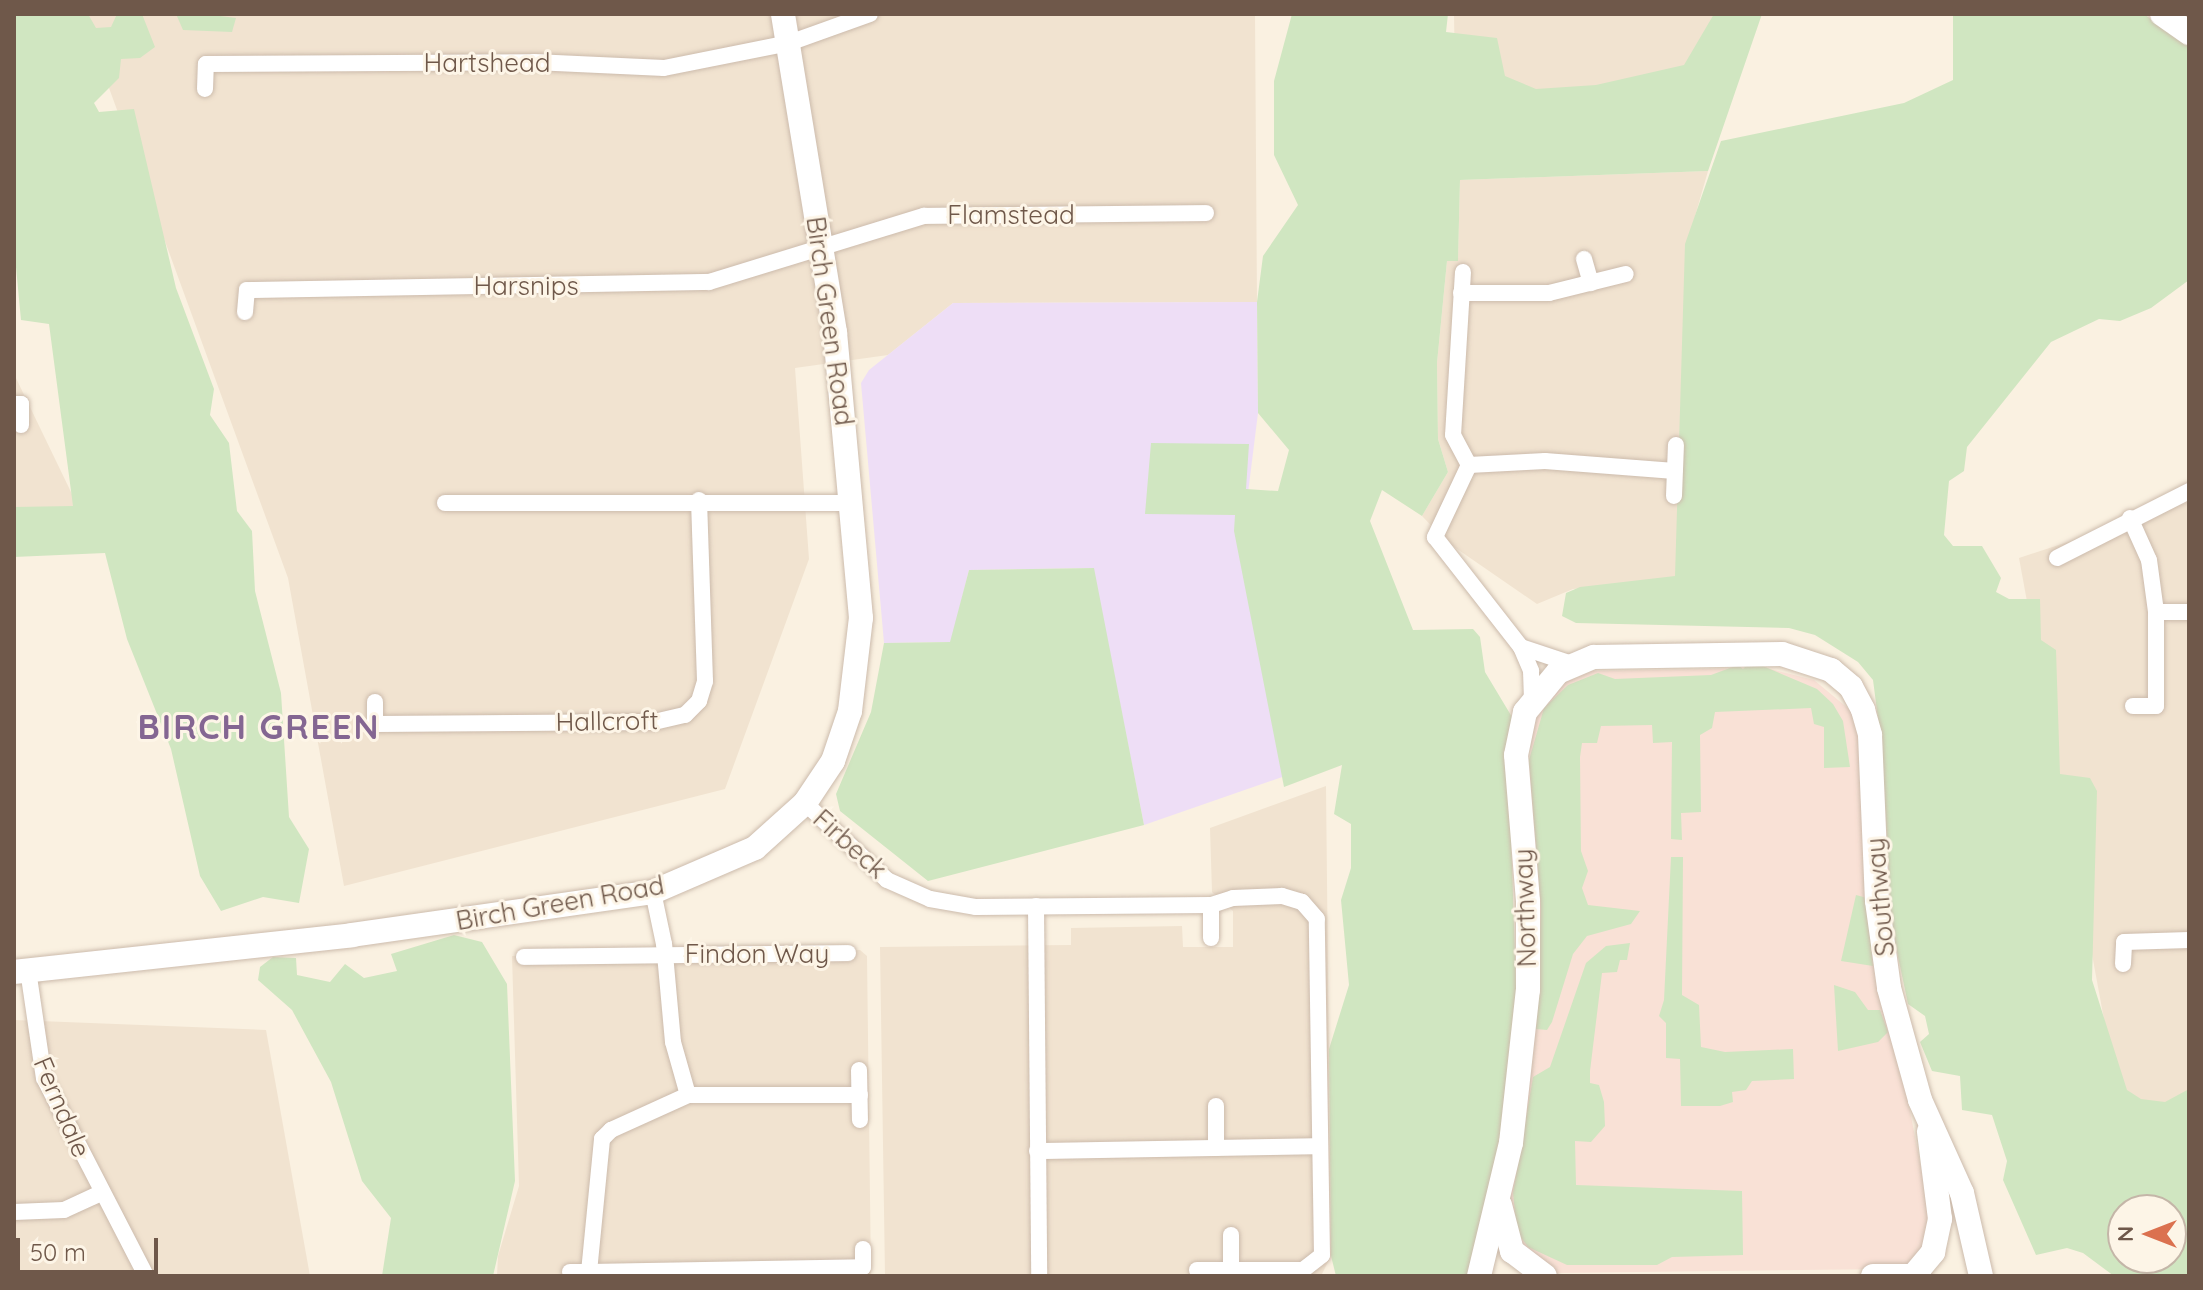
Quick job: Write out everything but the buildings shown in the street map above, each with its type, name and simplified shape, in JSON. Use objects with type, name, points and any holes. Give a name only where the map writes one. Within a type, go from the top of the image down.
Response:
[{"type":"street","name":"Birch Green Road","points":[[21,971],[331,938],[653,892],[755,848],[805,803],[833,761],[855,687],[861,618],[854,503],[835,332],[783,14]]},
{"type":"street","points":[[789,43],[870,14]]},
{"type":"street","points":[[2162,14],[2189,33]]},
{"type":"street","name":"Hartshead","points":[[205,89],[206,64],[534,62],[664,68],[789,43]]},
{"type":"street","name":"Flamstead","points":[[820,245],[924,216],[1206,213]]},
{"type":"street","name":"Harsnips","points":[[245,312],[247,290],[709,282],[820,245]]},
{"type":"street","points":[[1584,259],[1591,283]]},
{"type":"street","points":[[1463,272],[1453,435],[1469,465]]},
{"type":"street","points":[[1461,293],[1531,295],[1626,274]]},
{"type":"street","points":[[14,404],[21,404],[21,425]]},
{"type":"street","points":[[1674,496],[1676,445]]},
{"type":"street","points":[[1469,465],[1545,461],[1675,471]]},
{"type":"street","points":[[1469,465],[1439,520],[1436,542],[1521,647],[1531,671],[1532,699]]},
{"type":"street","points":[[2057,558],[2130,518],[2189,491]]},
{"type":"street","points":[[445,503],[699,500],[854,503]]},
{"type":"street","name":"Hallcroft","points":[[375,702],[375,724],[654,722],[685,715],[699,701],[705,681],[699,500]]},
{"type":"street","points":[[2130,518],[2149,560],[2156,612],[2156,706],[2133,706]]},
{"type":"street","points":[[2156,612],[2189,612]]},
{"type":"street","points":[[1521,647],[1543,658],[1573,664]]},
{"type":"street","name":"Southway","points":[[1573,664],[1594,657],[1782,654],[1820,665],[1851,687],[1870,735],[1877,901],[1889,988],[1928,1122],[1962,1193],[1981,1276]]},
{"type":"street","points":[[1532,699],[1573,664]]},
{"type":"street","name":"Northway","points":[[1479,1276],[1519,1098],[1528,990],[1528,901],[1516,755],[1532,699]]},
{"type":"street","name":"Firbeck","points":[[805,803],[887,880],[905,890],[954,904],[1211,905],[1233,898],[1282,896],[1302,902],[1317,919],[1320,1146]]},
{"type":"street","name":"Findon Way","points":[[653,892],[666,954],[671,1034],[688,1095]]},
{"type":"street","points":[[1211,905],[1211,938]]},
{"type":"street","points":[[1036,906],[1039,1276]]},
{"type":"street","points":[[2123,964],[2124,942],[2189,940]]},
{"type":"street","name":"Findon Way","points":[[524,957],[848,953]]},
{"type":"street","name":"Ferndale","points":[[21,971],[44,1078],[146,1276]]},
{"type":"street","points":[[859,1070],[860,1120]]},
{"type":"street","points":[[589,1272],[602,1139],[611,1130],[688,1095],[860,1095]]},
{"type":"street","points":[[1216,1106],[1216,1148]]},
{"type":"street","points":[[1873,1276],[1917,1275],[1933,1252],[1940,1219],[1928,1122]]},
{"type":"street","points":[[1037,1151],[1320,1146],[1322,1255],[1317,1262],[1303,1270],[1197,1270]]},
{"type":"street","points":[[14,1212],[64,1210],[101,1193]]},
{"type":"street","points":[[1499,1194],[1512,1251],[1545,1276]]},
{"type":"street","points":[[1231,1235],[1231,1270]]},
{"type":"street","points":[[570,1272],[672,1274],[863,1267],[863,1249]]},
{"type":"shaded area","points":[[82,14],[1255,14],[1257,302],[953,303],[888,355],[795,368],[809,559],[725,789],[344,886],[288,578]]},
{"type":"shaded area","points":[[1454,14],[1745,14],[1692,72],[1572,108],[1455,79]]},
{"type":"shaded area","points":[[1708,171],[1687,244],[1679,580],[1573,589],[1537,604],[1447,542],[1422,516],[1448,472],[1438,439],[1437,363],[1447,261],[1458,260],[1460,180]]},
{"type":"shaded area","points":[[1257,302],[1258,413],[1246,509],[1291,774],[1144,825],[1093,568],[969,570],[951,642],[884,643],[861,383],[869,370],[953,303]]},
{"type":"shaded area","points":[[14,374],[85,521],[14,553]]},
{"type":"shaded area","points":[[2189,502],[2189,1139],[2117,1090],[2019,558]]},
{"type":"shaded area","points":[[1766,668],[1814,680],[1856,715],[1904,1080],[1930,1214],[1927,1245],[1908,1265],[1894,1269],[1556,1273],[1526,1256],[1508,1218],[1532,724],[1563,683],[1592,671]]},
{"type":"shaded area","points":[[1326,786],[1331,1256],[1322,1274],[885,1276],[880,947],[1071,945],[1071,928],[1182,926],[1183,947],[1233,947],[1233,911],[1212,892],[1210,828]]},
{"type":"shaded area","points":[[860,950],[867,956],[871,1276],[497,1276],[498,1256],[519,1186],[512,956]]},
{"type":"shaded area","points":[[14,1020],[266,1030],[310,1276],[14,1276]]},
{"type":"green space","points":[[14,14],[88,14],[96,28],[111,27],[117,14],[142,14],[155,47],[140,58],[121,59],[119,78],[94,103],[99,112],[134,109],[176,288],[214,389],[210,415],[229,443],[237,511],[252,531],[255,591],[281,693],[289,817],[309,849],[299,903],[263,897],[221,911],[200,876],[171,749],[127,639],[105,553],[14,557],[14,507],[73,506],[49,324],[21,320],[14,246]]},
{"type":"green space","points":[[176,14],[236,18],[232,32],[183,30]]},
{"type":"green space","points":[[1292,14],[1448,14],[1446,32],[1497,38],[1505,76],[1536,89],[1596,85],[1684,65],[1714,14],[1762,14],[1708,171],[1460,180],[1458,261],[1447,261],[1437,363],[1438,439],[1448,472],[1422,516],[1382,490],[1370,521],[1413,630],[1473,629],[1480,637],[1485,672],[1512,717],[1508,744],[1517,1016],[1494,1181],[1472,1276],[1336,1276],[1331,1256],[1329,1049],[1349,985],[1341,900],[1351,868],[1351,824],[1334,814],[1342,765],[1284,787],[1234,531],[1235,515],[1145,514],[1151,443],[1249,444],[1246,489],[1278,491],[1289,450],[1258,413],[1257,302],[1263,256],[1298,205],[1274,155],[1274,81]]},
{"type":"green space","points":[[1953,14],[2144,14],[2189,47],[2189,280],[2151,308],[2120,321],[2099,319],[2051,342],[1967,447],[1964,471],[1949,481],[1944,535],[1953,546],[1982,546],[2001,578],[1996,592],[2009,599],[2040,599],[2041,640],[2056,650],[2060,774],[2090,778],[2097,791],[2092,980],[2127,1090],[2141,1099],[2165,1102],[2189,1089],[2189,1276],[2111,1274],[2187,1274],[2187,1194],[2107,1194],[2107,1271],[2083,1253],[2067,1248],[2036,1255],[2003,1180],[2007,1161],[1992,1115],[1962,1110],[1960,1076],[1932,1071],[1920,1042],[1929,1034],[1925,1016],[1908,1004],[1892,928],[1882,749],[1873,680],[1858,662],[1815,635],[1789,628],[1576,623],[1562,616],[1566,593],[1580,587],[1675,576],[1685,244],[1721,141],[1904,103],[1953,80]]},
{"type":"green space","points":[[1094,568],[1144,825],[928,881],[840,811],[836,794],[871,712],[884,643],[950,642],[969,570]]},
{"type":"green space","points":[[1751,661],[1817,689],[1833,704],[1843,721],[1850,767],[1824,768],[1824,727],[1814,724],[1811,708],[1715,712],[1712,728],[1700,735],[1701,812],[1681,813],[1682,840],[1671,839],[1672,742],[1653,743],[1652,725],[1601,726],[1597,743],[1582,743],[1580,757],[1581,851],[1588,871],[1582,888],[1588,905],[1640,911],[1631,924],[1587,936],[1573,954],[1552,1022],[1547,1030],[1536,1029],[1541,908],[1529,760],[1544,708],[1568,685],[1598,673],[1615,679],[1711,675],[1738,665],[1743,669]]},
{"type":"green space","points":[[1671,857],[1683,857],[1682,995],[1699,1005],[1701,1047],[1725,1052],[1793,1049],[1794,1079],[1752,1081],[1746,1090],[1732,1092],[1733,1102],[1720,1106],[1681,1106],[1680,1059],[1666,1058],[1666,1023],[1659,1016],[1664,1000]]},
{"type":"green space","points":[[1856,895],[1867,898],[1873,966],[1841,961]]},
{"type":"green space","points":[[454,935],[482,942],[507,984],[515,1181],[493,1276],[382,1276],[391,1218],[362,1181],[331,1082],[292,1010],[258,980],[260,967],[273,957],[296,958],[297,975],[330,982],[345,964],[364,978],[397,971],[391,954]]},
{"type":"green space","points":[[1630,943],[1627,960],[1620,960],[1617,972],[1602,973],[1590,1083],[1599,1085],[1604,1102],[1605,1126],[1591,1142],[1575,1141],[1576,1185],[1742,1191],[1743,1255],[1672,1257],[1657,1265],[1567,1265],[1528,1247],[1517,1232],[1513,1193],[1533,1077],[1550,1067],[1586,963],[1606,946]]},
{"type":"green space","points":[[1834,985],[1855,992],[1868,1010],[1880,1010],[1888,1032],[1878,1042],[1838,1051]]},
{"type":"district","name":"BIRCH GREEN","points":[[259,727]]}]
